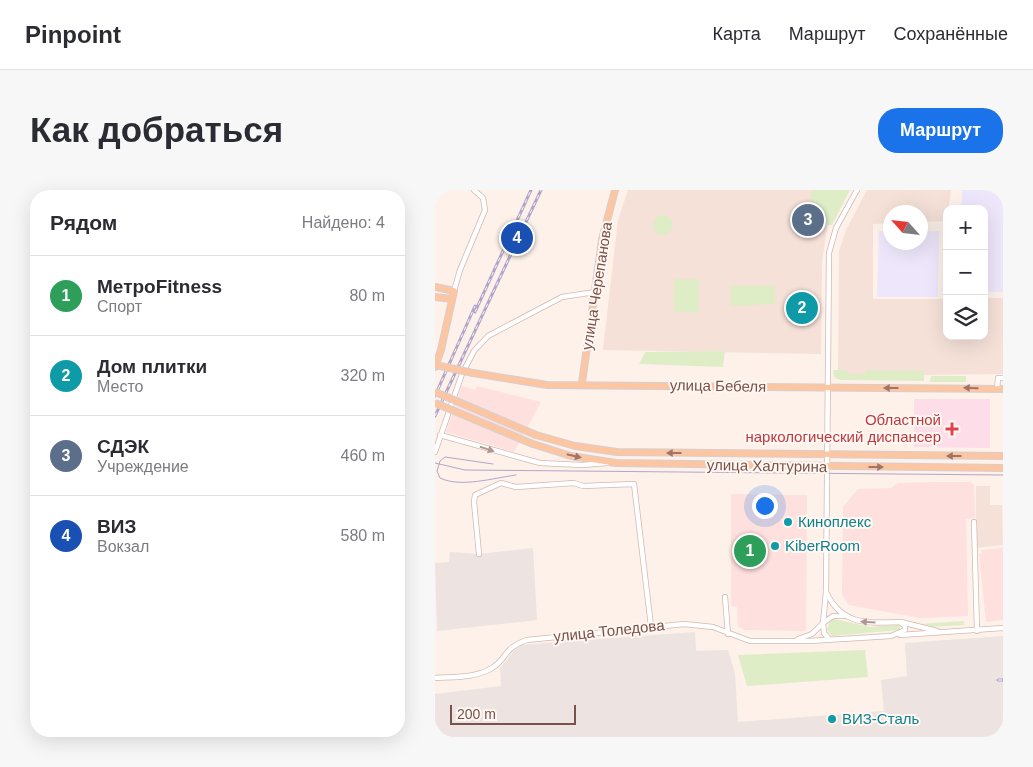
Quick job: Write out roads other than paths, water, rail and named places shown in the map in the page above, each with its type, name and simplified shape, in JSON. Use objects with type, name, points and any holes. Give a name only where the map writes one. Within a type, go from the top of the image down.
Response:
[{"type":"main road","name":"улица Черепанова","points":[[582,384],[602,240],[615,190]]},
{"type":"main road","points":[[435,286],[454,291],[441,350],[435,366]]},
{"type":"main road","points":[[435,297],[452,299]]},
{"type":"main road","name":"улица Бебеля","points":[[435,366],[547,385],[1000,389]]},
{"type":"main road","name":"улица Халтурина","points":[[435,392],[536,435],[575,446],[617,452],[827,456],[1003,456]]},
{"type":"main road","name":"улица Халтурина","points":[[435,403],[533,444],[571,456],[616,463],[1003,468]]},
{"type":"street","points":[[454,291],[460,270],[485,210],[483,198],[474,190]]},
{"type":"street","points":[[830,640],[824,633],[823,623],[826,592],[827,387],[831,244],[836,228],[857,190]]},
{"type":"street","points":[[435,452],[462,374],[474,351],[489,336],[562,297],[595,292]]},
{"type":"street","points":[[1000,389],[998,378],[1003,378]]},
{"type":"street","points":[[440,435],[540,463],[582,465],[616,463]]},
{"type":"street","points":[[479,554],[475,495],[491,486],[501,483],[516,487],[574,483],[583,486],[634,484],[651,626]]},
{"type":"street","points":[[974,522],[977,631]]},
{"type":"street","points":[[826,592],[831,604],[845,616],[860,622],[900,622],[941,632],[1003,628]]},
{"type":"street","points":[[725,597],[728,634]]},
{"type":"street","points":[[794,641],[812,634],[833,616],[845,616]]},
{"type":"street","points":[[891,636],[905,630],[905,626],[900,622]]},
{"type":"street","name":"улица Толедова","points":[[435,678],[482,674],[494,667],[513,644],[527,640],[651,626],[684,624],[713,628],[750,641],[830,640],[941,632]]},
{"type":"tram line","points":[[493,464],[445,457],[440,461],[437,471],[440,478],[457,482],[516,475]]},
{"type":"tram line","points":[[435,463],[465,470],[1003,475]]},
{"type":"railway","points":[[475,312],[531,190]]},
{"type":"railway","points":[[435,416],[541,190]]},
{"type":"railway","points":[[435,396],[475,306]]},
{"type":"railway","points":[[998,680],[1003,680]]},
{"type":"place","name":"СДЭК","points":[[808,220]]},
{"type":"place","name":"ВИЗ","points":[[517,238]]},
{"type":"place","name":"Дом плитки","points":[[802,308]]},
{"type":"place","name":"Областной наркологический диспансер","points":[[952,429]]},
{"type":"place","name":"Киноплекс","points":[[788,522]]},
{"type":"place","name":"KiberRoom","points":[[775,546]]},
{"type":"place","name":"МетроFitness","points":[[750,551]]},
{"type":"place","name":"ВИЗ-Сталь","points":[[832,719]]}]
